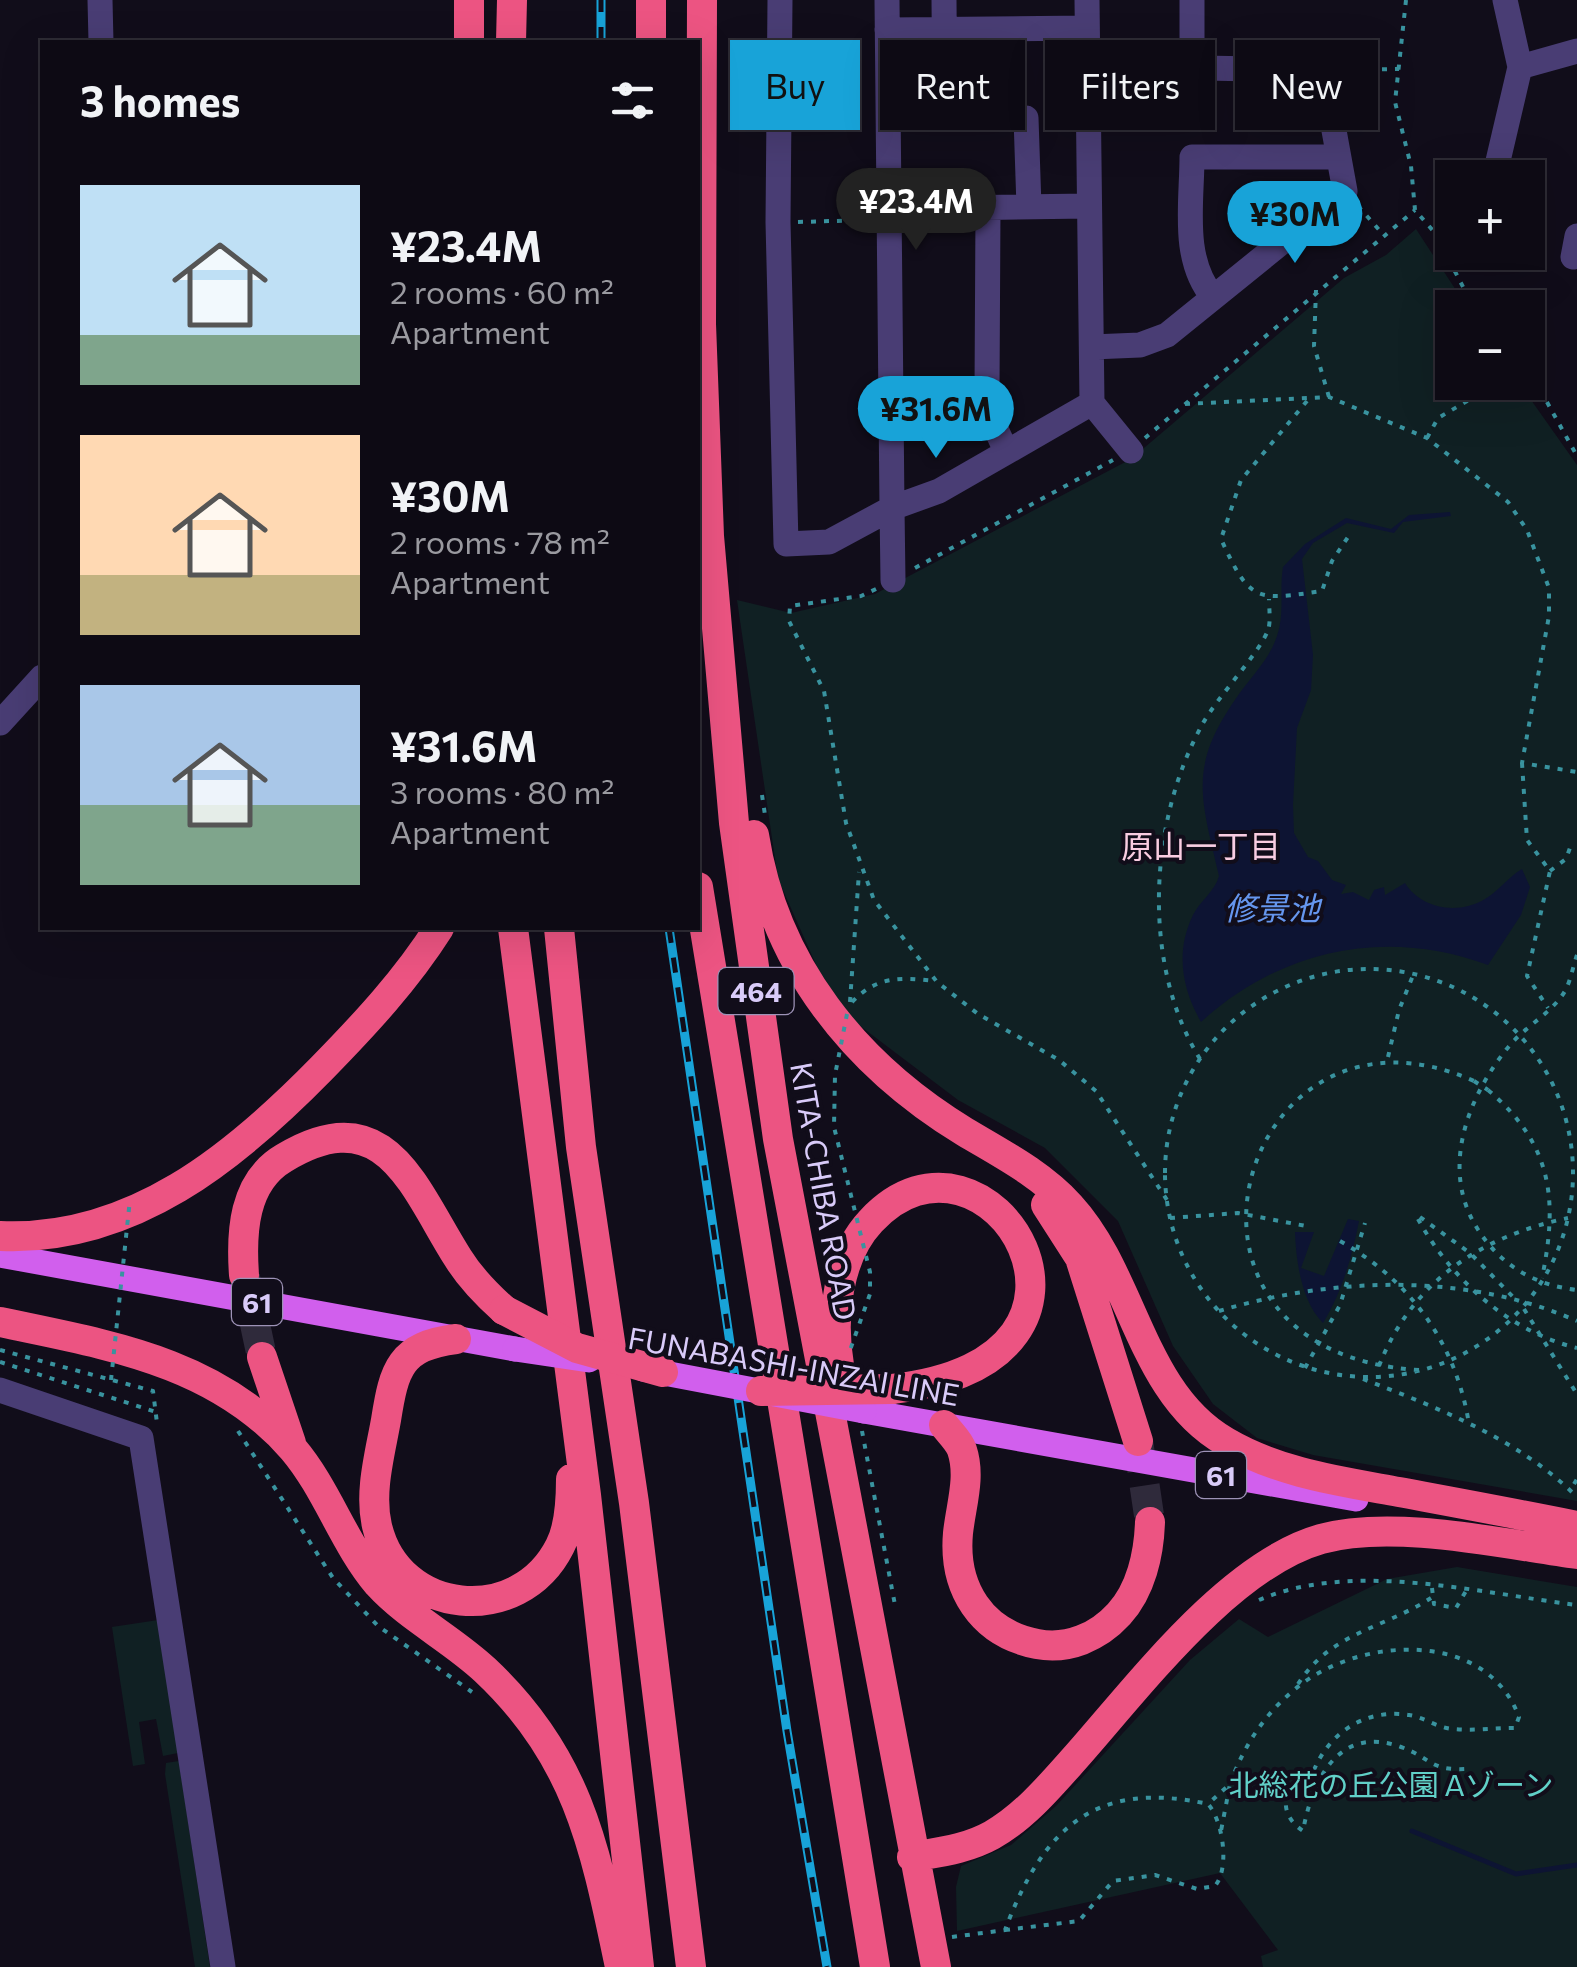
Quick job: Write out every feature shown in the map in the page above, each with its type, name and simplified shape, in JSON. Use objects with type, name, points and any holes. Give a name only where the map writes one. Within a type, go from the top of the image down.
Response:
[{"type":"highway","points":[[469,0],[469,40]]},
{"type":"highway","points":[[511,40],[512,0]]},
{"type":"highway","points":[[651,0],[651,40]]},
{"type":"highway","name":"KITA-CHIBA ROAD","points":[[702,0],[701,324],[709,536],[734,823],[772,1102],[912,1857],[936,1967]]},
{"type":"highway","points":[[709,536],[758,863],[780,930],[818,1001],[894,1082],[1032,1174],[1069,1205],[1112,1264],[1164,1380],[1183,1405],[1222,1440],[1274,1466],[1327,1479],[1577,1526]]},
{"type":"highway","name":"464","points":[[700,899],[876,1967]]},
{"type":"highway","points":[[0,1236],[30,1237],[103,1223],[151,1204],[194,1179],[247,1140],[354,1036],[417,963],[438,930]]},
{"type":"highway","points":[[514,930],[639,1967]]},
{"type":"highway","points":[[558,930],[581,1147],[634,1503],[691,1967]]},
{"type":"highway","points":[[966,1133],[1036,1193],[1080,1258],[1138,1441]]},
{"type":"highway","points":[[244,1275],[244,1220],[254,1190],[274,1164],[305,1145],[335,1139],[365,1142],[386,1150],[416,1182],[457,1256],[479,1288],[504,1310],[577,1348],[663,1372]]},
{"type":"highway","points":[[456,1339],[429,1342],[410,1353],[393,1378],[375,1485],[376,1523],[387,1555],[410,1582],[428,1594],[482,1603],[515,1594],[540,1576],[562,1544],[571,1503],[570,1455],[542,1219],[541,1148]]},
{"type":"highway","points":[[761,1391],[892,1390],[935,1384],[976,1370],[1004,1349],[1022,1321],[1031,1268],[1022,1242],[1003,1214],[971,1194],[936,1188],[885,1206],[859,1233],[838,1295],[834,1341],[890,1673],[887,1709]]},
{"type":"highway","points":[[0,1322],[170,1362],[215,1383],[294,1451]]},
{"type":"highway","points":[[262,1357],[294,1451],[379,1584],[484,1669],[533,1721],[562,1763],[588,1833],[620,1967]]},
{"type":"highway","points":[[944,1425],[961,1446],[966,1472],[958,1535],[966,1593],[978,1614],[996,1629],[1022,1641],[1056,1645],[1090,1636],[1109,1624],[1127,1606],[1138,1583],[1150,1522]]},
{"type":"highway","points":[[912,1857],[965,1848],[1020,1815],[1209,1610],[1248,1575],[1287,1550],[1325,1538],[1397,1534],[1577,1554]]},
{"type":"main road","name":"FUNABASHI-INZAI LINE","points":[[0,1255],[456,1339],[663,1372],[761,1391],[862,1417],[944,1425],[1577,1538]]},
{"type":"street","points":[[100,0],[101,40]]},
{"type":"street","points":[[780,0],[778,222],[786,544],[828,542],[892,508],[939,490],[1092,404]]},
{"type":"street","points":[[886,0],[893,580]]},
{"type":"street","points":[[944,0],[946,119],[1026,118],[1029,207]]},
{"type":"street","points":[[1087,0],[1087,40]]},
{"type":"street","points":[[1192,0],[1192,40]]},
{"type":"street","points":[[1498,160],[1520,66],[1505,0]]},
{"type":"street","points":[[887,30],[1087,28]]},
{"type":"street","points":[[1520,66],[1577,51]]},
{"type":"street","points":[[1087,130],[1092,404],[1131,451]]},
{"type":"street","points":[[1092,346],[1140,345],[1167,335],[1345,191],[1332,130]]},
{"type":"street","points":[[1214,297],[1202,283],[1191,249],[1192,157],[1336,157]]},
{"type":"street","points":[[888,214],[1088,206]]},
{"type":"street","points":[[988,208],[987,391],[990,416],[1006,451]]},
{"type":"street","points":[[0,724],[40,678]]},
{"type":"street","points":[[0,1390],[141,1438],[223,1967]]},
{"type":"path","points":[[1406,0],[1395,102],[1412,166],[1415,210],[1435,233],[1465,290]]},
{"type":"path","points":[[1378,69],[1400,69]]},
{"type":"path","points":[[1345,191],[1383,234]]},
{"type":"path","points":[[1167,1200],[1096,1091],[1059,1060],[978,1014],[936,982],[895,932],[859,867],[846,823],[824,691],[789,621],[790,606],[861,596],[1131,451],[1316,290],[1415,210]]},
{"type":"path","points":[[778,222],[888,214]]},
{"type":"path","points":[[1316,290],[1314,346],[1329,397]]},
{"type":"path","points":[[1184,404],[1329,397],[1426,438],[1508,502],[1526,530],[1549,588],[1549,616],[1522,763],[1527,840],[1550,870]]},
{"type":"path","points":[[1545,399],[1577,456]]},
{"type":"path","points":[[1426,438],[1438,418],[1469,400]]},
{"type":"path","points":[[1306,401],[1241,480],[1220,533],[1242,583],[1269,599],[1322,591],[1332,562],[1350,534]]},
{"type":"path","points":[[1200,1058],[1182,1029],[1161,944],[1168,820],[1201,726],[1269,629],[1269,599]]},
{"type":"path","points":[[1522,763],[1577,772]]},
{"type":"path","points":[[1548,1008],[1527,976],[1550,870],[1566,858],[1571,845]]},
{"type":"path","points":[[851,1368],[849,1353],[870,1294],[870,1272],[834,1127],[835,1075],[849,1006],[859,867]]},
{"type":"path","points":[[1577,954],[1564,993],[1489,1071],[1474,1100],[1461,1142],[1464,1202],[1487,1244],[1499,1258],[1542,1283],[1577,1290]]},
{"type":"path","points":[[1358,1378],[1424,1370],[1452,1360],[1512,1320],[1542,1283],[1559,1249],[1568,1218],[1574,1165],[1567,1123],[1553,1083],[1521,1034],[1492,1008],[1456,987],[1414,973],[1376,968],[1335,971],[1296,982],[1259,1001],[1227,1027],[1200,1058],[1182,1091],[1170,1126],[1165,1163],[1170,1218],[1195,1280],[1219,1312],[1253,1342],[1305,1368],[1358,1378],[1469,1424],[1540,1466],[1577,1497]]},
{"type":"path","points":[[1388,1057],[1399,1010],[1414,973]]},
{"type":"path","points":[[849,1006],[873,983],[889,978],[936,982]]},
{"type":"path","points":[[1424,1370],[1378,1366],[1319,1343],[1295,1328],[1269,1296],[1252,1259],[1246,1214],[1248,1184],[1266,1136],[1301,1096],[1332,1077],[1368,1064],[1408,1061],[1442,1066],[1488,1090],[1526,1130],[1543,1163],[1552,1198],[1542,1283]]},
{"type":"path","points":[[114,1206],[144,1192]]},
{"type":"path","points":[[111,1380],[130,1199]]},
{"type":"path","points":[[1170,1218],[1205,1212],[1246,1214],[1306,1226]]},
{"type":"path","points":[[1574,1391],[1542,1334],[1522,1306],[1470,1253],[1419,1218],[1450,1268],[1477,1294],[1512,1320],[1542,1334],[1577,1348]]},
{"type":"path","points":[[1378,1366],[1415,1301],[1450,1268],[1487,1244],[1568,1218]]},
{"type":"path","points":[[1305,1368],[1348,1286],[1364,1222]]},
{"type":"path","points":[[1340,1240],[1400,1284],[1415,1301],[1452,1360],[1469,1424]]},
{"type":"path","points":[[1219,1312],[1269,1296],[1400,1284],[1477,1294],[1577,1321]]},
{"type":"path","points":[[0,1350],[153,1392],[158,1424]]},
{"type":"path","points":[[106,1357],[122,1360]]},
{"type":"path","points":[[0,1362],[156,1412]]},
{"type":"path","points":[[862,1417],[895,1604]]},
{"type":"path","points":[[236,1428],[310,1550],[333,1578],[378,1626],[476,1695]]},
{"type":"path","points":[[1251,1604],[1327,1580],[1432,1587],[1577,1605]]},
{"type":"path","points":[[1432,1587],[1431,1598],[1440,1608],[1456,1608],[1466,1591]]},
{"type":"path","points":[[1221,1831],[1230,1784],[1255,1729],[1296,1688],[1310,1665],[1346,1636],[1431,1598]]},
{"type":"path","points":[[1296,1688],[1348,1660],[1379,1652],[1438,1651],[1464,1658],[1494,1676],[1519,1717],[1514,1728],[1450,1729],[1409,1715],[1368,1717],[1335,1737],[1312,1774],[1295,1782],[1285,1798],[1288,1817],[1302,1831],[1310,1792],[1320,1776],[1352,1747],[1368,1742],[1404,1748],[1442,1771],[1466,1769]]},
{"type":"path","points":[[1312,1774],[1320,1776]]},
{"type":"path","points":[[1208,1804],[1230,1784]]},
{"type":"path","points":[[948,1938],[1079,1921],[1114,1881],[1156,1876],[1204,1890],[1215,1886],[1222,1872],[1218,1815],[1208,1804],[1166,1796],[1142,1798],[1086,1816],[1061,1832],[1028,1873],[1006,1930]]},
{"type":"green space","points":[[1416,229],[1435,258],[1435,270],[1443,270],[1456,290],[1435,290],[1435,400],[1531,400],[1577,465],[1577,1501],[1313,1455],[1257,1438],[1213,1404],[1173,1346],[1118,1221],[1045,1148],[958,1100],[851,1019],[818,969],[778,879],[737,600],[791,613],[875,594],[1131,459],[1344,278],[1386,255]]},
{"type":"green space","name":"北総花の丘公園 Aゾーン","points":[[1457,1567],[1577,1587],[1577,1967],[1263,1967],[1261,1956],[1278,1950],[1220,1873],[957,1931],[956,1887],[961,1866],[1011,1845],[1056,1806],[1190,1660],[1239,1619],[1268,1637],[1387,1579]]},
{"type":"green space","points":[[158,1620],[178,1753],[163,1756],[156,1719],[139,1722],[145,1764],[133,1766],[112,1627]]},
{"type":"green space","points":[[179,1761],[210,1967],[195,1967],[165,1774],[166,1763]]},
{"type":"water","name":"修景池","points":[[1450,512],[1451,516],[1403,522],[1394,533],[1347,523],[1313,543],[1302,559],[1313,655],[1311,690],[1297,728],[1294,833],[1308,857],[1318,861],[1332,880],[1346,885],[1341,894],[1353,892],[1369,900],[1374,890],[1384,887],[1385,895],[1405,883],[1429,903],[1462,907],[1485,899],[1522,869],[1530,887],[1521,915],[1488,965],[1411,948],[1373,947],[1336,952],[1265,977],[1201,1022],[1185,983],[1183,956],[1193,915],[1219,876],[1204,801],[1205,762],[1223,719],[1274,644],[1281,618],[1283,567],[1305,544],[1346,518],[1391,529],[1409,515]]},
{"type":"water","points":[[1348,1219],[1359,1221],[1353,1248],[1341,1287],[1323,1323],[1301,1281],[1295,1232],[1314,1232],[1301,1268],[1324,1276]]},
{"type":"waterway","points":[[1412,1831],[1516,1874],[1577,1865]]},
{"type":"tunnel","points":[[245,1277],[262,1357]]},
{"type":"tunnel","points":[[1138,1441],[1150,1522]]},
{"type":"railway","points":[[601,0],[601,40]]},
{"type":"railway","points":[[669,930],[787,1731],[827,1967]]},
{"type":"district","name":"原山一丁目","points":[[1201,845]]}]
